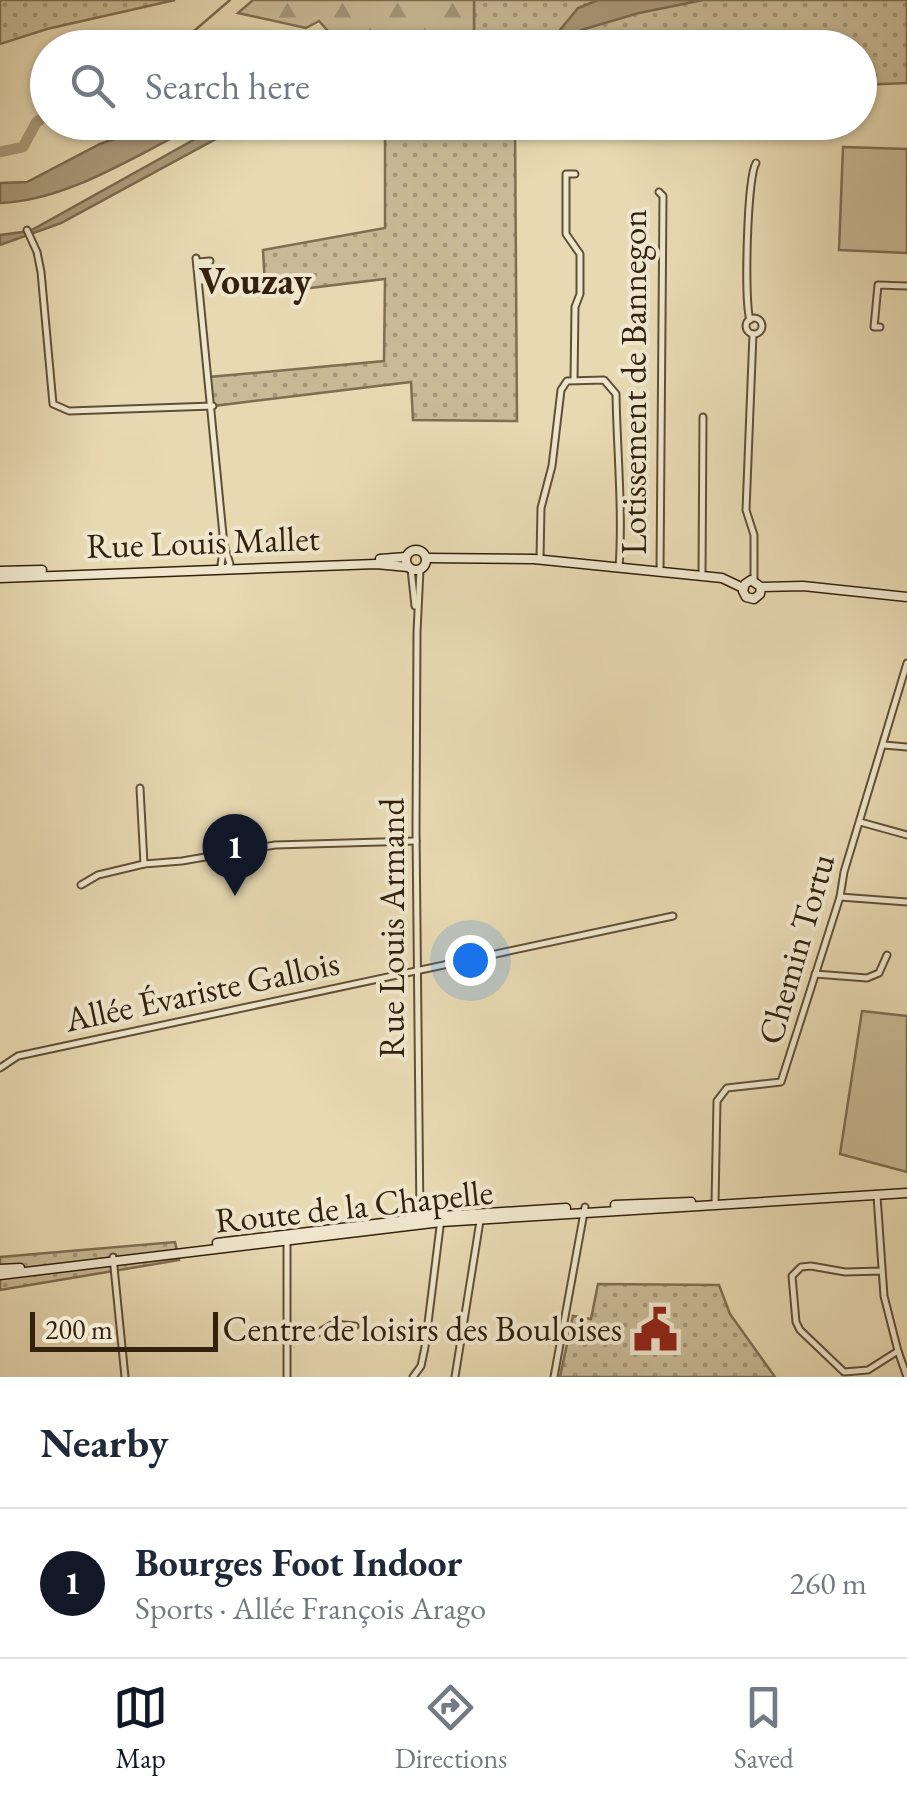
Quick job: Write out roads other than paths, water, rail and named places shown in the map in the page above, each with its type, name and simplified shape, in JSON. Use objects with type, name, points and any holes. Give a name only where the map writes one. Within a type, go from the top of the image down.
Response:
[{"type":"main road","name":"Rue Louis Mallet","points":[[0,575],[225,566],[411,566],[416,550],[426,558],[540,560],[722,578],[754,599],[760,594],[758,584],[907,598]]},
{"type":"main road","points":[[411,566],[426,558]]},
{"type":"main road","points":[[742,588],[746,582],[758,584]]},
{"type":"main road","name":"Route de la Chapelle","points":[[0,1272],[441,1219],[907,1193]]},
{"type":"street","points":[[753,334],[746,329],[750,320],[750,178],[756,163]]},
{"type":"street","points":[[574,380],[580,254],[566,234],[566,174],[575,174]]},
{"type":"street","name":"Lotissement de Bannegon","points":[[658,192],[663,196],[660,572]]},
{"type":"street","points":[[27,230],[41,272],[53,404],[69,410],[213,406]]},
{"type":"street","points":[[199,284],[210,260],[196,260],[213,406],[225,566]]},
{"type":"street","points":[[880,328],[874,327],[878,285],[907,286]]},
{"type":"street","points":[[750,320],[756,318],[762,323],[762,330],[753,334]]},
{"type":"street","points":[[753,334],[746,510],[754,532],[758,584]]},
{"type":"street","points":[[540,560],[541,508],[552,466],[561,390],[574,380],[604,380],[616,394],[616,460],[621,483],[619,568]]},
{"type":"street","points":[[702,576],[703,417]]},
{"type":"street","name":"Rue Louis Armand","points":[[411,566],[416,632],[420,1222]]},
{"type":"street","name":"Chemin Tortu","points":[[715,1204],[716,1111],[720,1093],[727,1088],[780,1082],[840,896],[907,662]]},
{"type":"street","points":[[884,745],[907,747]]},
{"type":"street","points":[[140,788],[144,864]]},
{"type":"street","points":[[860,822],[907,835]]},
{"type":"street","points":[[81,885],[98,875],[144,864],[276,846],[416,841]]},
{"type":"street","points":[[840,896],[907,902]]},
{"type":"street","name":"Allée Évariste Gallois","points":[[0,1068],[18,1056],[674,916]]},
{"type":"street","points":[[815,974],[867,978],[880,973],[887,954]]},
{"type":"street","points":[[877,1194],[890,1323],[907,1376]]},
{"type":"street","points":[[554,1377],[585,1209]]},
{"type":"street","points":[[457,1376],[480,1216]]},
{"type":"street","points":[[412,1377],[421,1366],[425,1347],[441,1219]]},
{"type":"street","points":[[286,1237],[287,1377]]},
{"type":"street","points":[[113,1259],[125,1377]]},
{"type":"street","points":[[882,1271],[801,1267],[792,1276],[796,1322],[845,1375],[868,1373],[898,1351]]},
{"type":"street","points":[[287,1337],[314,1336],[333,1324],[355,1326]]},
{"type":"waterway","points":[[195,30],[230,0]]},
{"type":"waterway","points":[[0,152],[23,147],[30,134]]},
{"type":"place","name":"Bourges Foot Indoor","points":[[235,896]]},
{"type":"place","name":"Centre de loisirs des Bouloises","points":[[655,1329]]},
{"type":"district","name":"Vouzay","points":[[255,281]]}]
